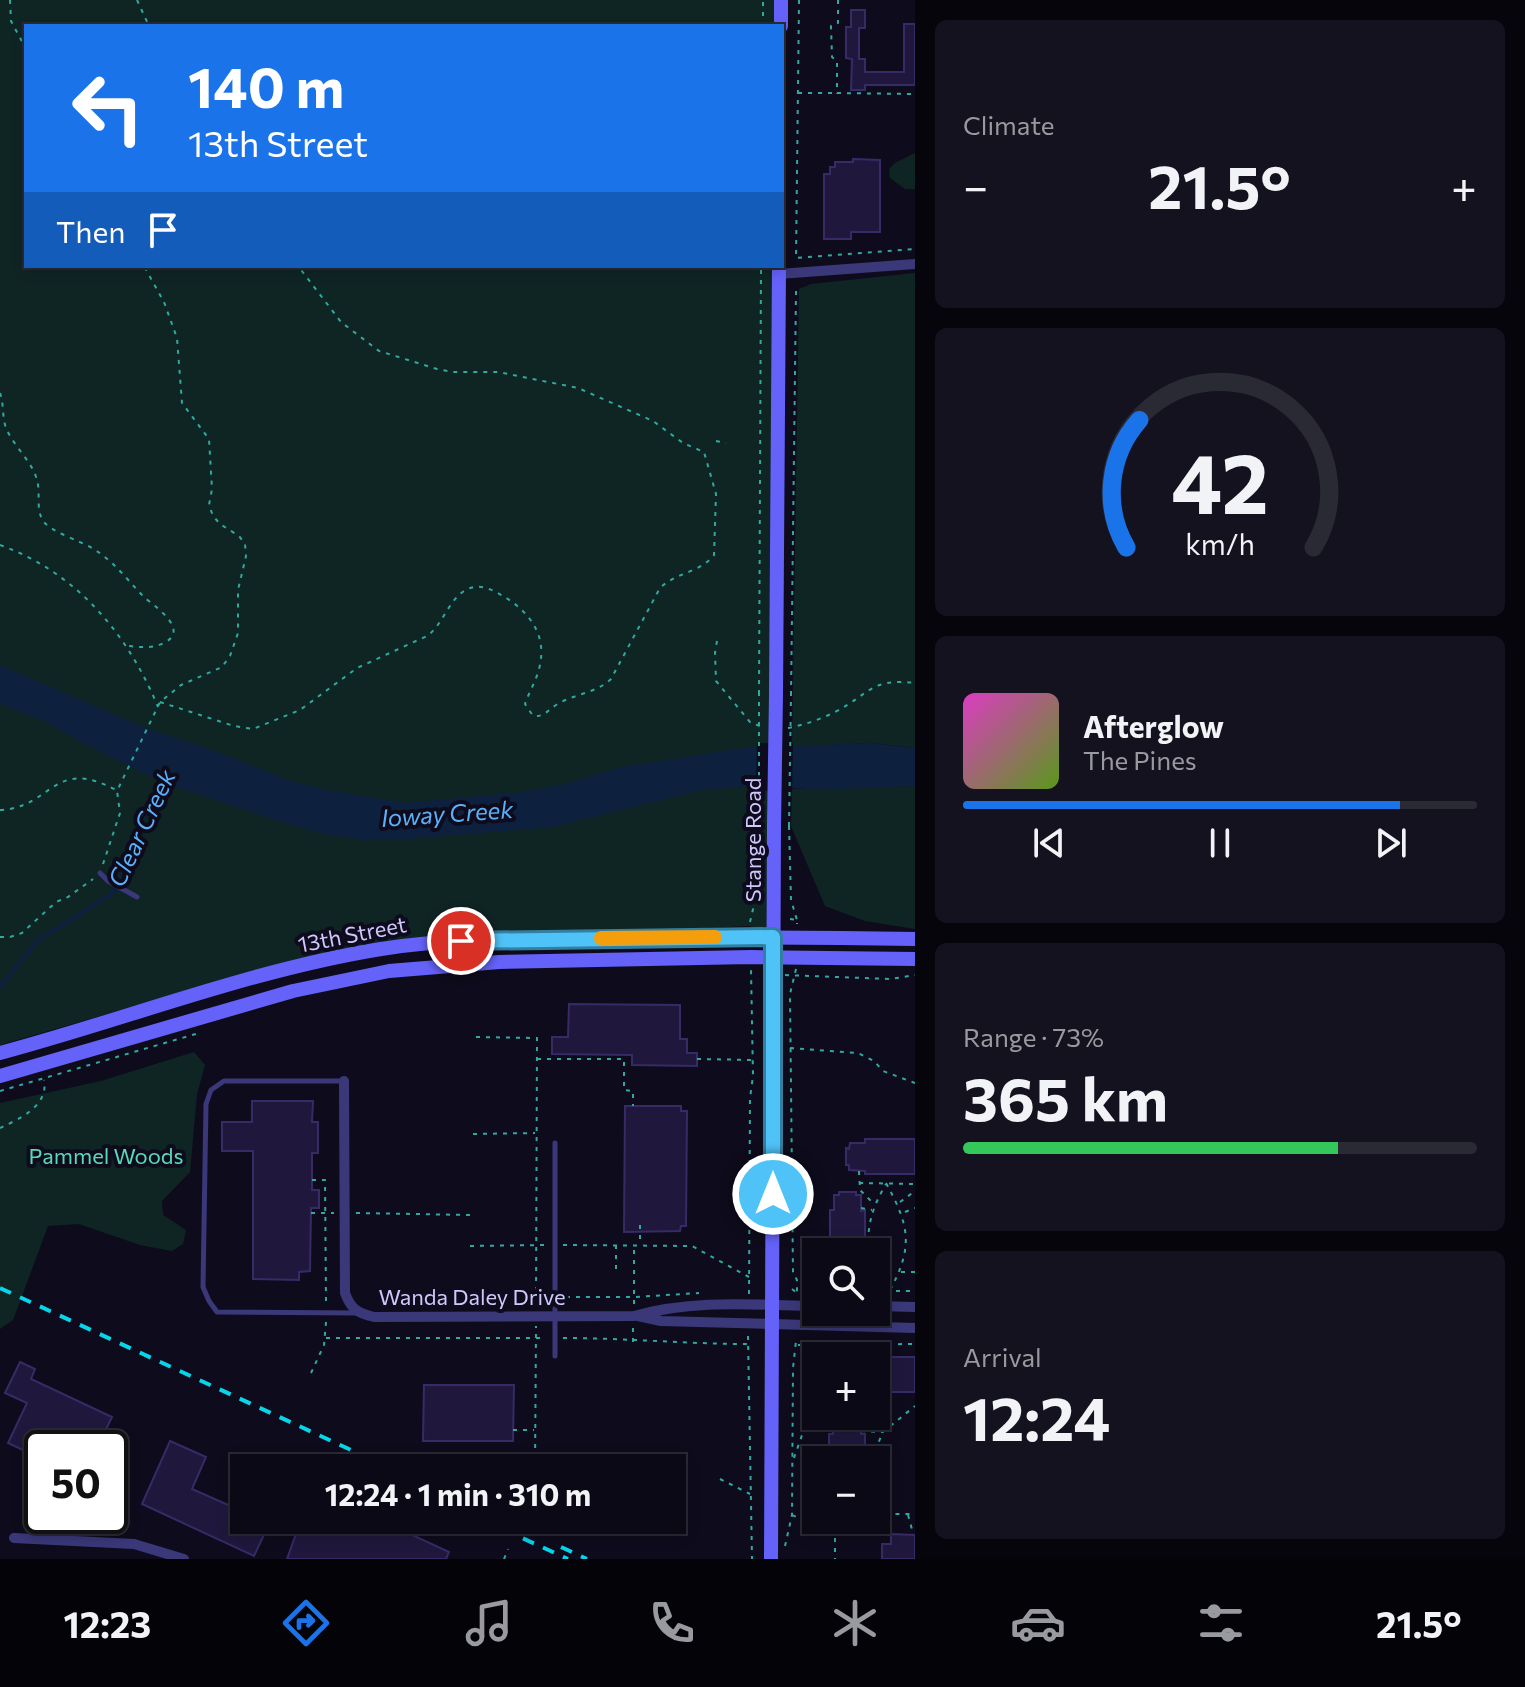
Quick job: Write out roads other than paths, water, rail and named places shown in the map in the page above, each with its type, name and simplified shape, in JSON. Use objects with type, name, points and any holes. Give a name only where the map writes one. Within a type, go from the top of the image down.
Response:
[{"type":"main road","points":[[781,0],[781,24]]},
{"type":"main road","name":"Stange Road","points":[[771,1559],[774,826],[783,695],[779,270]]},
{"type":"main road","name":"13th Street","points":[[0,1053],[284,970],[382,949],[432,942],[773,937],[915,939]]},
{"type":"main road","name":"13th Street","points":[[0,1076],[293,991],[389,971],[499,962],[915,959]]},
{"type":"street","points":[[779,270],[915,264]]},
{"type":"street","name":"Wanda Daley Drive","points":[[344,1081],[345,1293],[350,1306],[359,1314],[374,1317],[634,1316],[661,1308],[698,1304],[802,1306]]},
{"type":"street","points":[[890,1306],[915,1307]]},
{"type":"street","points":[[634,1316],[661,1321],[773,1326],[915,1328]]},
{"type":"street","points":[[14,1538],[134,1544],[184,1559]]},
{"type":"lane","points":[[100,873],[137,897]]},
{"type":"lane","points":[[344,1081],[224,1081],[211,1090],[206,1104],[203,1287],[217,1312],[359,1314]]},
{"type":"lane","points":[[555,1143],[555,1356]]},
{"type":"water","name":"Ioway Creek","points":[[0,665],[138,725],[285,779],[322,789],[405,803],[514,793],[561,785],[622,767],[743,748],[869,743],[915,748],[915,786],[822,790],[756,786],[702,790],[552,827],[408,839],[367,840],[328,835],[162,782],[45,721],[0,704]]},
{"type":"waterway","name":"Clear Creek","points":[[0,987],[37,941],[113,893],[124,877],[141,822],[164,777]]},
{"type":"railway","points":[[0,1288],[360,1454]]},
{"type":"railway","points":[[514,1534],[568,1559]]},
{"type":"railway","points":[[561,1547],[587,1559]]},
{"type":"park label","name":"Pammel Woods","points":[[106,1155]]}]
